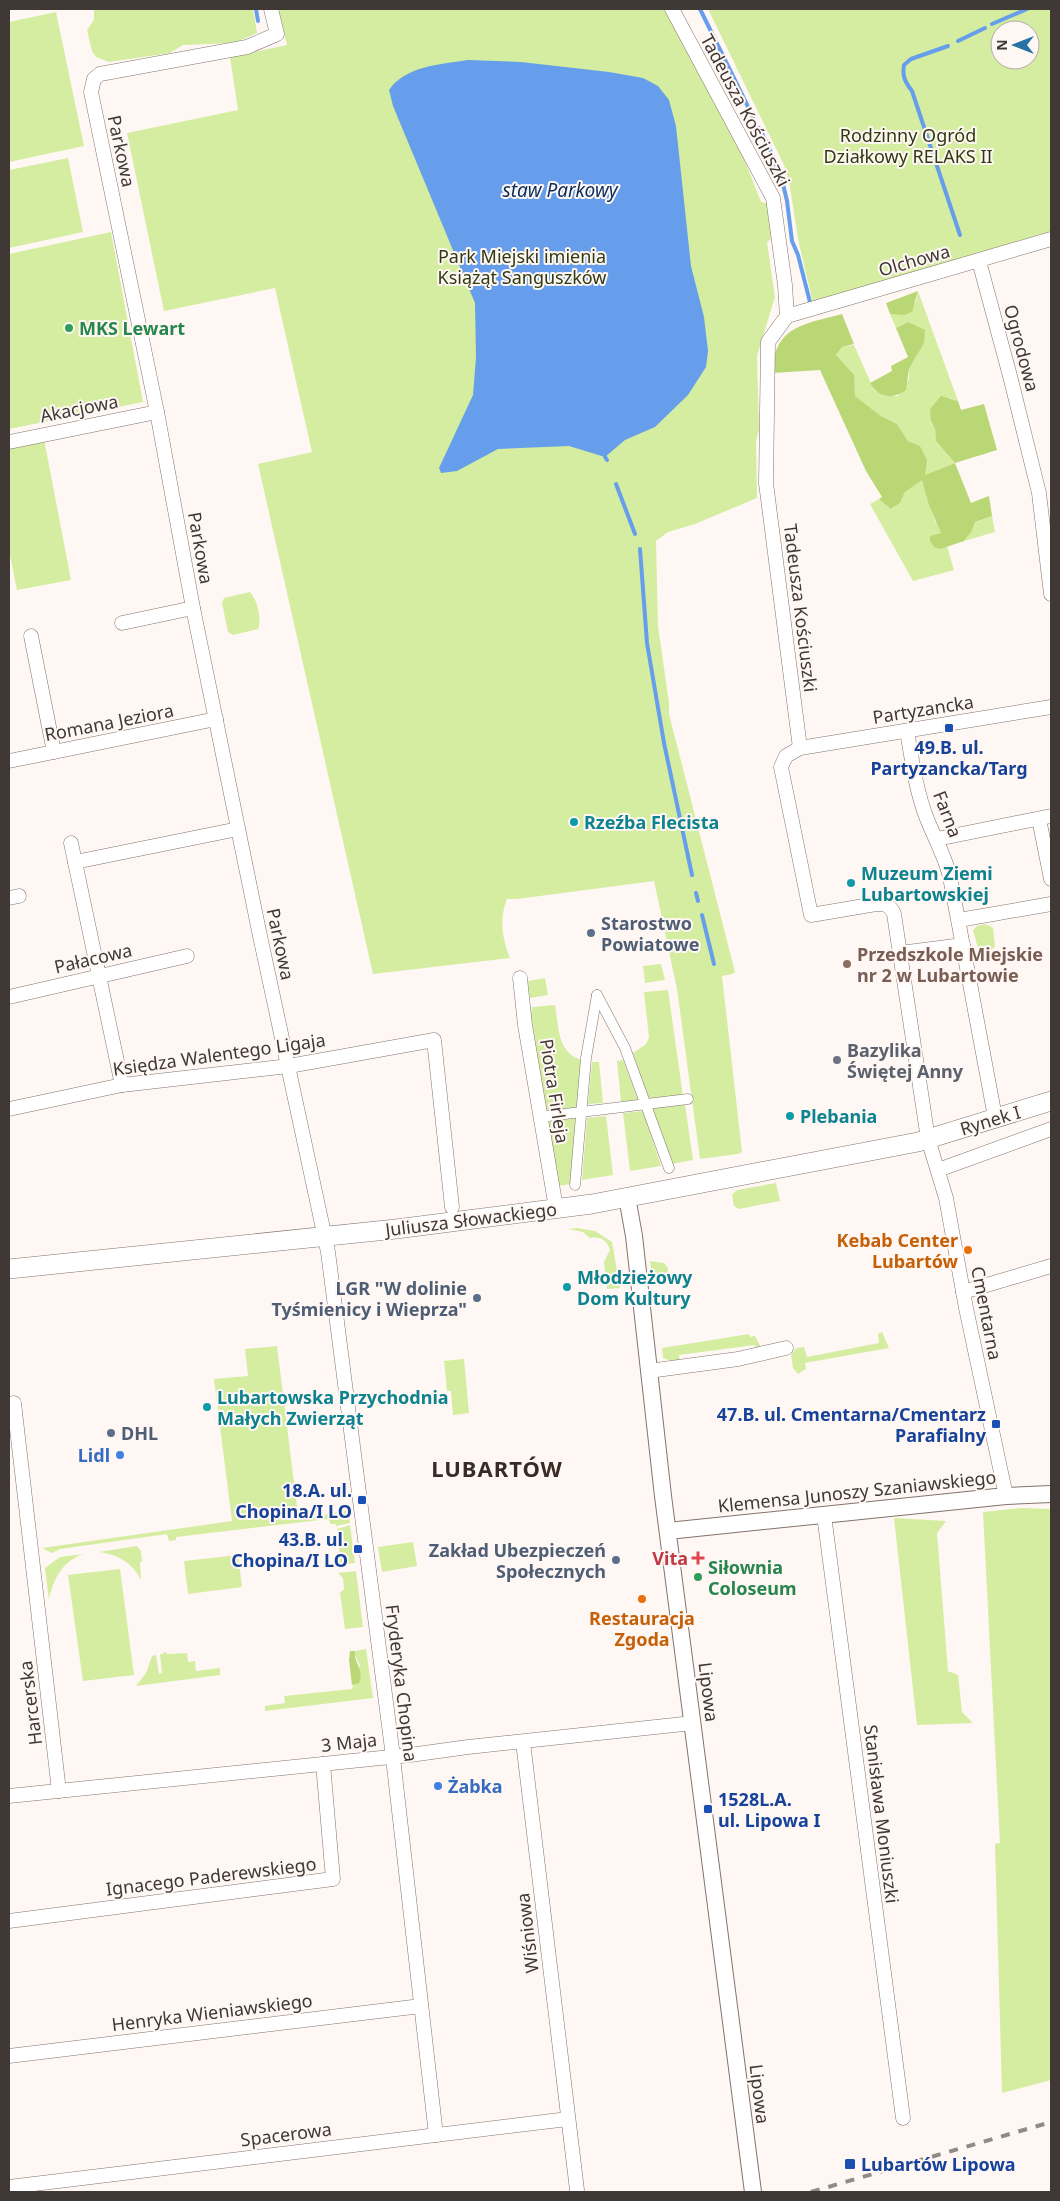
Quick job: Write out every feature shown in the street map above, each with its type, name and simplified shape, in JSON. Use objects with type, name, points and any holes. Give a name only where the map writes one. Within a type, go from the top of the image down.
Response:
[{"type":"main road","name":"Rynek I","points":[[928,1139],[1051,1101]]},
{"type":"main road","name":"Juliusza Słowackiego","points":[[9,1269],[396,1229],[556,1208],[627,1197],[928,1139]]},
{"type":"street","name":"Parkowa","points":[[271,9],[277,34],[270,38],[247,47],[100,74],[94,79],[91,87],[157,412],[193,608],[325,1236]]},
{"type":"street","name":"Tadeusza Kościuszki","points":[[672,9],[773,198],[785,285],[786,316],[768,342],[766,483],[800,748]]},
{"type":"street","name":"Olchowa","points":[[786,316],[1051,239]]},
{"type":"street","name":"Ogrodowa","points":[[978,261],[1010,376],[1039,493],[1051,594]]},
{"type":"street","name":"Akacjowa","points":[[9,442],[157,412]]},
{"type":"street","points":[[122,623],[193,608]]},
{"type":"street","points":[[31,636],[54,752]]},
{"type":"street","name":"Partyzancka","points":[[800,748],[1051,707]]},
{"type":"street","name":"Romana Jeziora","points":[[9,760],[216,719]]},
{"type":"street","name":"Farna","points":[[906,731],[922,804],[946,862],[964,945],[996,1118]]},
{"type":"street","points":[[800,748],[786,756],[781,767],[811,915],[885,904],[891,907],[894,914],[928,1139]]},
{"type":"street","points":[[937,839],[1045,817],[1051,879]]},
{"type":"street","points":[[75,862],[238,828]]},
{"type":"street","points":[[71,843],[122,1085]]},
{"type":"street","points":[[959,920],[1051,904]]},
{"type":"street","points":[[900,953],[964,945]]},
{"type":"street","name":"Pałacowa","points":[[9,997],[186,956]]},
{"type":"street","name":"Piotra Firleja","points":[[520,978],[525,1025],[556,1208]]},
{"type":"street","points":[[576,1186],[586,1058],[597,995],[625,1048],[669,1168]]},
{"type":"street","name":"Księdza Walentego Ligaja","points":[[9,1109],[122,1085],[289,1066],[434,1040],[452,1207]]},
{"type":"street","points":[[540,1117],[688,1099]]},
{"type":"street","points":[[938,1170],[1051,1129]]},
{"type":"street","name":"Cmentarna","points":[[928,1139],[946,1198],[963,1292],[1006,1496]]},
{"type":"street","name":"Lipowa","points":[[627,1197],[635,1245],[668,1531],[753,2192]]},
{"type":"street","name":"Fryderyka Chopina","points":[[325,1236],[393,1757],[436,2135]]},
{"type":"street","points":[[963,1292],[1051,1266]]},
{"type":"street","points":[[649,1371],[738,1359],[786,1348]]},
{"type":"street","name":"Harcerska","points":[[14,1403],[59,1790]]},
{"type":"street","name":"Klemensa Junoszy Szaniawskiego","points":[[668,1531],[1006,1496],[1051,1494]]},
{"type":"street","name":"Stanisława Moniuszki","points":[[824,1515],[903,2118]]},
{"type":"street","name":"3 Maja","points":[[9,1796],[393,1757],[693,1722]]},
{"type":"street","name":"Wiśniowa","points":[[523,1742],[577,2190]]},
{"type":"street","name":"Ignacego Paderewskiego","points":[[9,1921],[333,1879],[324,1764]]},
{"type":"street","name":"Henryka Wieniawskiego","points":[[9,2056],[421,2006]]},
{"type":"street","name":"Spacerowa","points":[[9,2187],[568,2119]]},
{"type":"green space","points":[[94,9],[253,9],[257,33],[234,43],[183,45],[170,53],[109,62],[96,57],[92,51],[87,30],[94,20]]},
{"type":"green space","name":"Park Miejski imienia Książąt Sanguszków","points":[[278,9],[665,9],[741,151],[761,202],[767,203],[771,239],[767,242],[775,297],[757,356],[759,429],[756,442],[757,498],[695,524],[668,532],[656,541],[658,626],[669,714],[735,972],[722,976],[742,1152],[738,1154],[700,1159],[677,989],[654,881],[507,899],[502,928],[510,958],[373,974],[258,464],[312,452],[275,288],[164,311],[127,133],[238,110],[230,57],[287,45]]},
{"type":"green space","name":"Rodzinny Ogród Działkowy RELAKS II","points":[[708,9],[1051,9],[1051,231],[815,304],[813,303],[798,239],[789,181],[784,165]]},
{"type":"green space","points":[[56,12],[84,146],[9,162],[9,22]]},
{"type":"green space","points":[[68,158],[83,232],[9,248],[9,170]]},
{"type":"green space","name":"MKS Lewart","points":[[111,232],[143,402],[9,429],[9,254]]},
{"type":"green space","points":[[918,291],[958,401],[950,398],[931,421],[935,429],[936,441],[955,463],[925,475],[920,446],[908,441],[897,424],[881,416],[855,396],[842,363],[836,355],[842,347],[854,345],[874,390],[885,396],[898,396],[909,379],[909,369],[918,354],[916,327],[908,322],[896,328],[890,314],[897,314],[916,302]]},
{"type":"green space","points":[[918,291],[912,312],[904,315],[890,314],[886,303]]},
{"type":"green space","points":[[842,314],[854,344],[842,347],[836,355],[854,375],[855,396],[881,416],[897,424],[908,441],[920,446],[927,460],[925,475],[955,463],[971,503],[989,496],[992,516],[975,522],[972,531],[964,541],[940,549],[934,547],[930,541],[930,536],[941,533],[929,505],[922,480],[905,492],[900,503],[891,509],[879,499],[882,497],[866,471],[820,370],[773,373],[774,357],[785,336],[804,325]]},
{"type":"green space","points":[[908,322],[925,330],[924,343],[909,369],[906,390],[896,395],[886,396],[877,392],[870,383],[892,371],[891,366],[908,357],[896,328]]},
{"type":"green space","points":[[941,396],[958,401],[961,410],[984,404],[997,450],[955,463],[936,441],[935,429],[931,421],[930,409]]},
{"type":"green space","points":[[43,434],[71,580],[17,590],[9,550],[9,442]]},
{"type":"green space","points":[[922,479],[935,521],[940,530],[940,549],[947,546],[954,570],[913,581],[870,504],[879,499],[892,509],[900,503],[905,492]]},
{"type":"green space","points":[[992,516],[995,532],[964,541],[972,531],[975,522]]},
{"type":"green space","points":[[250,592],[255,599],[258,610],[258,629],[233,635],[228,632],[222,603],[224,598]]},
{"type":"green space","points":[[986,924],[993,928],[995,947],[991,950],[984,949],[979,952],[973,930],[977,926]]},
{"type":"green space","points":[[661,964],[665,980],[645,983],[643,966]]},
{"type":"green space","points":[[545,978],[548,995],[530,998],[528,981]]},
{"type":"green space","points":[[668,990],[683,1096],[649,1099],[633,1053],[646,1044],[649,1037],[644,992]]},
{"type":"green space","points":[[555,1005],[559,1030],[564,1045],[574,1057],[582,1060],[577,1108],[546,1112],[531,1013],[532,1007]]},
{"type":"green space","points":[[623,1060],[638,1100],[621,1102],[617,1061]]},
{"type":"green space","points":[[592,1062],[599,1062],[603,1103],[588,1104]]},
{"type":"green space","points":[[685,1105],[693,1160],[672,1164],[652,1108]]},
{"type":"green space","points":[[643,1111],[661,1166],[630,1171],[623,1113]]},
{"type":"green space","points":[[606,1116],[613,1175],[582,1180],[587,1118]]},
{"type":"green space","points":[[576,1118],[571,1184],[558,1186],[547,1122]]},
{"type":"green space","points":[[776,1183],[780,1201],[739,1209],[734,1206],[732,1195],[737,1190]]},
{"type":"green space","points":[[577,1228],[595,1231],[612,1242],[620,1288],[607,1289],[604,1262],[610,1250],[605,1241],[600,1238],[590,1238],[583,1232],[568,1229]]},
{"type":"green space","points":[[650,1261],[664,1263],[668,1268],[667,1282],[653,1284]]},
{"type":"green space","points":[[882,1332],[889,1348],[805,1363],[806,1369],[798,1374],[793,1368],[791,1355],[796,1348],[804,1347],[807,1357],[879,1343],[878,1334]]},
{"type":"green space","points":[[749,1334],[750,1337],[755,1336],[763,1351],[756,1353],[755,1345],[679,1355],[680,1361],[675,1362],[663,1358],[662,1348]]},
{"type":"green space","points":[[277,1346],[298,1515],[307,1518],[348,1510],[350,1523],[336,1526],[336,1524],[331,1524],[328,1519],[176,1537],[176,1540],[169,1541],[167,1534],[60,1549],[52,1553],[42,1548],[232,1521],[214,1379],[248,1376],[245,1349]]},
{"type":"green space","points":[[464,1359],[469,1413],[453,1415],[451,1391],[447,1391],[444,1361]]},
{"type":"green space","points":[[1021,1508],[1051,1509],[1051,2080],[1002,2093],[995,1844],[1000,1843],[983,1512]]},
{"type":"green space","points":[[894,1518],[946,1521],[937,1533],[948,1671],[958,1675],[962,1712],[973,1723],[917,1725]]},
{"type":"green space","points":[[350,1525],[355,1563],[339,1565],[336,1563],[340,1558],[339,1548],[333,1544],[338,1543],[337,1529]]},
{"type":"green space","points":[[413,1542],[417,1566],[382,1572],[378,1547]]},
{"type":"green space","points":[[137,1546],[141,1551],[141,1580],[133,1568],[124,1560],[99,1552]]},
{"type":"green space","points":[[83,1554],[69,1562],[60,1572],[53,1585],[49,1600],[45,1568],[60,1557]]},
{"type":"green space","points":[[238,1555],[242,1587],[188,1594],[184,1561]]},
{"type":"green space","points":[[120,1569],[134,1675],[83,1681],[68,1575]]},
{"type":"green space","points":[[356,1571],[363,1627],[345,1629],[340,1593],[344,1589],[343,1578],[338,1573]]},
{"type":"green space","points":[[366,1649],[373,1698],[265,1711],[265,1706],[285,1703],[284,1696],[352,1689],[360,1665],[354,1654],[355,1651]]},
{"type":"green space","points":[[163,1651],[168,1654],[187,1653],[188,1662],[195,1661],[196,1671],[220,1668],[220,1675],[136,1686],[146,1673],[152,1656],[156,1655],[159,1674],[162,1673],[160,1654],[164,1654]]},
{"type":"green space","points":[[350,1651],[355,1651],[361,1674],[359,1683],[352,1685],[349,1660]]},
{"type":"water","name":"staw Parkowy","points":[[468,60],[521,62],[609,72],[643,78],[658,86],[669,100],[676,126],[691,266],[704,317],[708,351],[706,367],[688,395],[655,427],[625,440],[605,457],[569,446],[498,449],[457,471],[441,473],[439,468],[473,395],[476,357],[475,303],[393,106],[389,90],[396,82],[414,71]]},
{"type":"waterway","points":[[256,9],[258,21]]},
{"type":"waterway","points":[[700,9],[753,117]]},
{"type":"waterway","points":[[1001,20],[1027,9]]},
{"type":"waterway","points":[[958,41],[985,28]]},
{"type":"waterway","points":[[948,46],[911,59],[904,65],[903,72],[906,82],[912,91],[960,235]]},
{"type":"waterway","points":[[759,128],[782,180],[787,201],[792,241],[798,255],[811,306]]},
{"type":"waterway","points":[[616,484],[635,534]]},
{"type":"waterway","points":[[640,549],[647,643],[664,743],[692,875]]},
{"type":"waterway","points":[[696,893],[698,901]]},
{"type":"waterway","points":[[702,915],[714,964]]},
{"type":"railway","points":[[811,2192],[1051,2122]]},
{"type":"place","name":"MKS Lewart","points":[[69,328]]},
{"type":"place","name":"49.B. ul. Partyzancka/Targ","points":[[949,728]]},
{"type":"place","name":"Rzeźba Flecista","points":[[574,822]]},
{"type":"place","name":"Muzeum Ziemi Lubartowskiej","points":[[851,883]]},
{"type":"place","name":"Starostwo Powiatowe","points":[[591,933]]},
{"type":"place","name":"Przedszkole Miejskie nr 2 w Lubartowie","points":[[847,964]]},
{"type":"place","name":"Bazylika Świętej Anny","points":[[837,1060]]},
{"type":"place","name":"Plebania","points":[[790,1116]]},
{"type":"place","name":"Kebab Center Lubartów","points":[[968,1250]]},
{"type":"place","name":"Młodzieżowy Dom Kultury","points":[[567,1287]]},
{"type":"place","name":"LGR \"W dolinie Tyśmienicy i Wieprza\"","points":[[477,1298]]},
{"type":"place","name":"Lubartowska Przychodnia Małych Zwierząt","points":[[207,1407]]},
{"type":"place","name":"47.B. ul. Cmentarna/Cmentarz Parafialny","points":[[996,1424]]},
{"type":"place","name":"DHL","points":[[111,1433]]},
{"type":"place","name":"Lidl","points":[[120,1455]]},
{"type":"place","name":"18.A. ul. Chopina/I LO","points":[[362,1500]]},
{"type":"place","name":"43.B. ul. Chopina/I LO","points":[[358,1549]]},
{"type":"place","name":"Vita","points":[[698,1558]]},
{"type":"place","name":"Zakład Ubezpieczeń Społecznych","points":[[616,1560]]},
{"type":"place","name":"Siłownia Coloseum","points":[[698,1577]]},
{"type":"place","name":"Restauracja Zgoda","points":[[642,1599]]},
{"type":"place","name":"Żabka","points":[[438,1786]]},
{"type":"place","name":"1528L.A. ul. Lipowa I","points":[[708,1809]]},
{"type":"place","name":"Lubartów Lipowa","points":[[850,2164]]},
{"type":"district","name":"LUBARTÓW","points":[[497,1468]]}]
